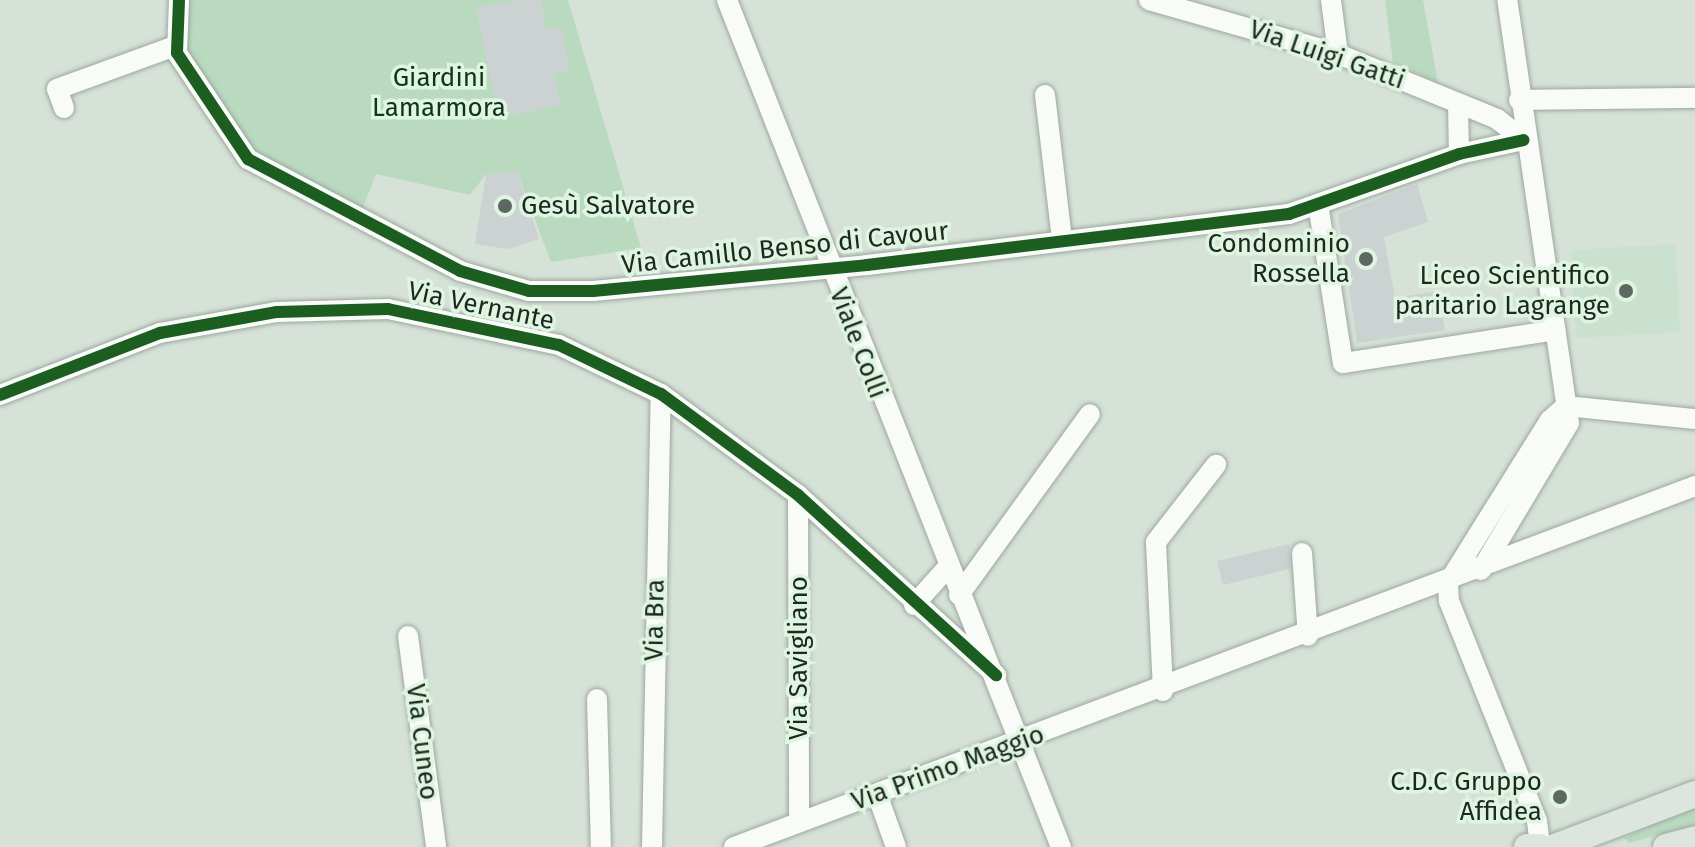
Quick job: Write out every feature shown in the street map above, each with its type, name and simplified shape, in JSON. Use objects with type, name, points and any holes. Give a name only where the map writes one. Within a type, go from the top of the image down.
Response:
[{"type":"main road","points":[[1555,847],[1695,794]]},
{"type":"main road","points":[[1666,847],[1695,839]]},
{"type":"main road","points":[[1527,847],[1540,847]]},
{"type":"street","points":[[64,108],[57,89],[175,46],[179,0]]},
{"type":"street","name":"Viale Colli","points":[[727,0],[947,568],[996,675],[1061,847]]},
{"type":"street","name":"Via Luigi Gatti","points":[[1149,0],[1338,54],[1497,119],[1524,140]]},
{"type":"street","points":[[1331,0],[1338,54]]},
{"type":"street","points":[[1481,570],[1568,432],[1524,140],[1507,0]]},
{"type":"street","name":"Via Camillo Benso di Cavour","points":[[175,46],[248,159],[444,263],[503,287],[545,292],[829,265],[1289,214],[1459,154],[1524,140]]},
{"type":"street","points":[[1045,95],[1062,240]]},
{"type":"street","points":[[1519,100],[1695,98]]},
{"type":"street","points":[[1453,101],[1459,154]]},
{"type":"street","points":[[1318,204],[1343,363],[1555,330]]},
{"type":"street","name":"Via Vernante","points":[[0,395],[160,333],[329,308],[438,315],[559,345],[661,394],[798,495],[914,605],[996,675]]},
{"type":"street","name":"Via Bra","points":[[652,847],[661,394]]},
{"type":"street","points":[[1540,847],[1537,821],[1449,601],[1448,583],[1550,420],[1566,406],[1695,419]]},
{"type":"street","points":[[959,595],[1090,414]]},
{"type":"street","points":[[1163,691],[1156,542],[1216,465]]},
{"type":"street","name":"Via Primo Maggio","points":[[734,847],[1163,691],[1695,486]]},
{"type":"street","name":"Via Savigliano","points":[[798,495],[799,822]]},
{"type":"street","points":[[1302,553],[1308,636]]},
{"type":"street","points":[[914,605],[947,568]]},
{"type":"street","name":"Via Cuneo","points":[[408,636],[436,847]]},
{"type":"street","points":[[597,699],[601,847]]},
{"type":"street","points":[[877,794],[896,847]]},
{"type":"shaded area","name":"Liceo Scientifico paritario Lagrange","points":[[1675,244],[1680,332],[1576,338],[1571,250]]},
{"type":"green space","name":"Giardini Lamarmora","points":[[189,0],[568,0],[641,248],[551,262],[517,172],[486,174],[470,195],[376,174],[362,210],[243,152],[174,35]]},
{"type":"green space","points":[[1385,0],[1423,0],[1438,83],[1393,62]]},
{"type":"green space","points":[[1695,805],[1695,825],[1629,843],[1624,838]]},
{"type":"building","points":[[518,0],[541,0],[546,30],[561,27],[570,70],[554,73],[561,105],[498,118],[476,8]]},
{"type":"building","name":"Gesù Salvatore","points":[[517,172],[539,239],[508,249],[475,244],[486,174]]},
{"type":"building","name":"Condominio Rossella","points":[[1417,184],[1428,222],[1384,237],[1395,298],[1438,291],[1445,330],[1357,343],[1338,214]]},
{"type":"building","points":[[1289,544],[1290,569],[1223,585],[1217,561]]},
{"type":"cycle path","points":[[179,0],[177,53],[248,159],[460,271],[529,291],[593,291],[867,265],[1289,214],[1459,154],[1524,140]]},
{"type":"cycle path","points":[[0,395],[160,333],[277,312],[388,309],[559,345],[661,394],[798,495],[996,675]]},
{"type":"place","name":"Gesù Salvatore","points":[[505,206]]},
{"type":"place","name":"Condominio Rossella","points":[[1366,259]]},
{"type":"place","name":"Liceo Scientifico paritario Lagrange","points":[[1626,291]]},
{"type":"place","name":"C.D.C Gruppo Affidea","points":[[1560,797]]}]
